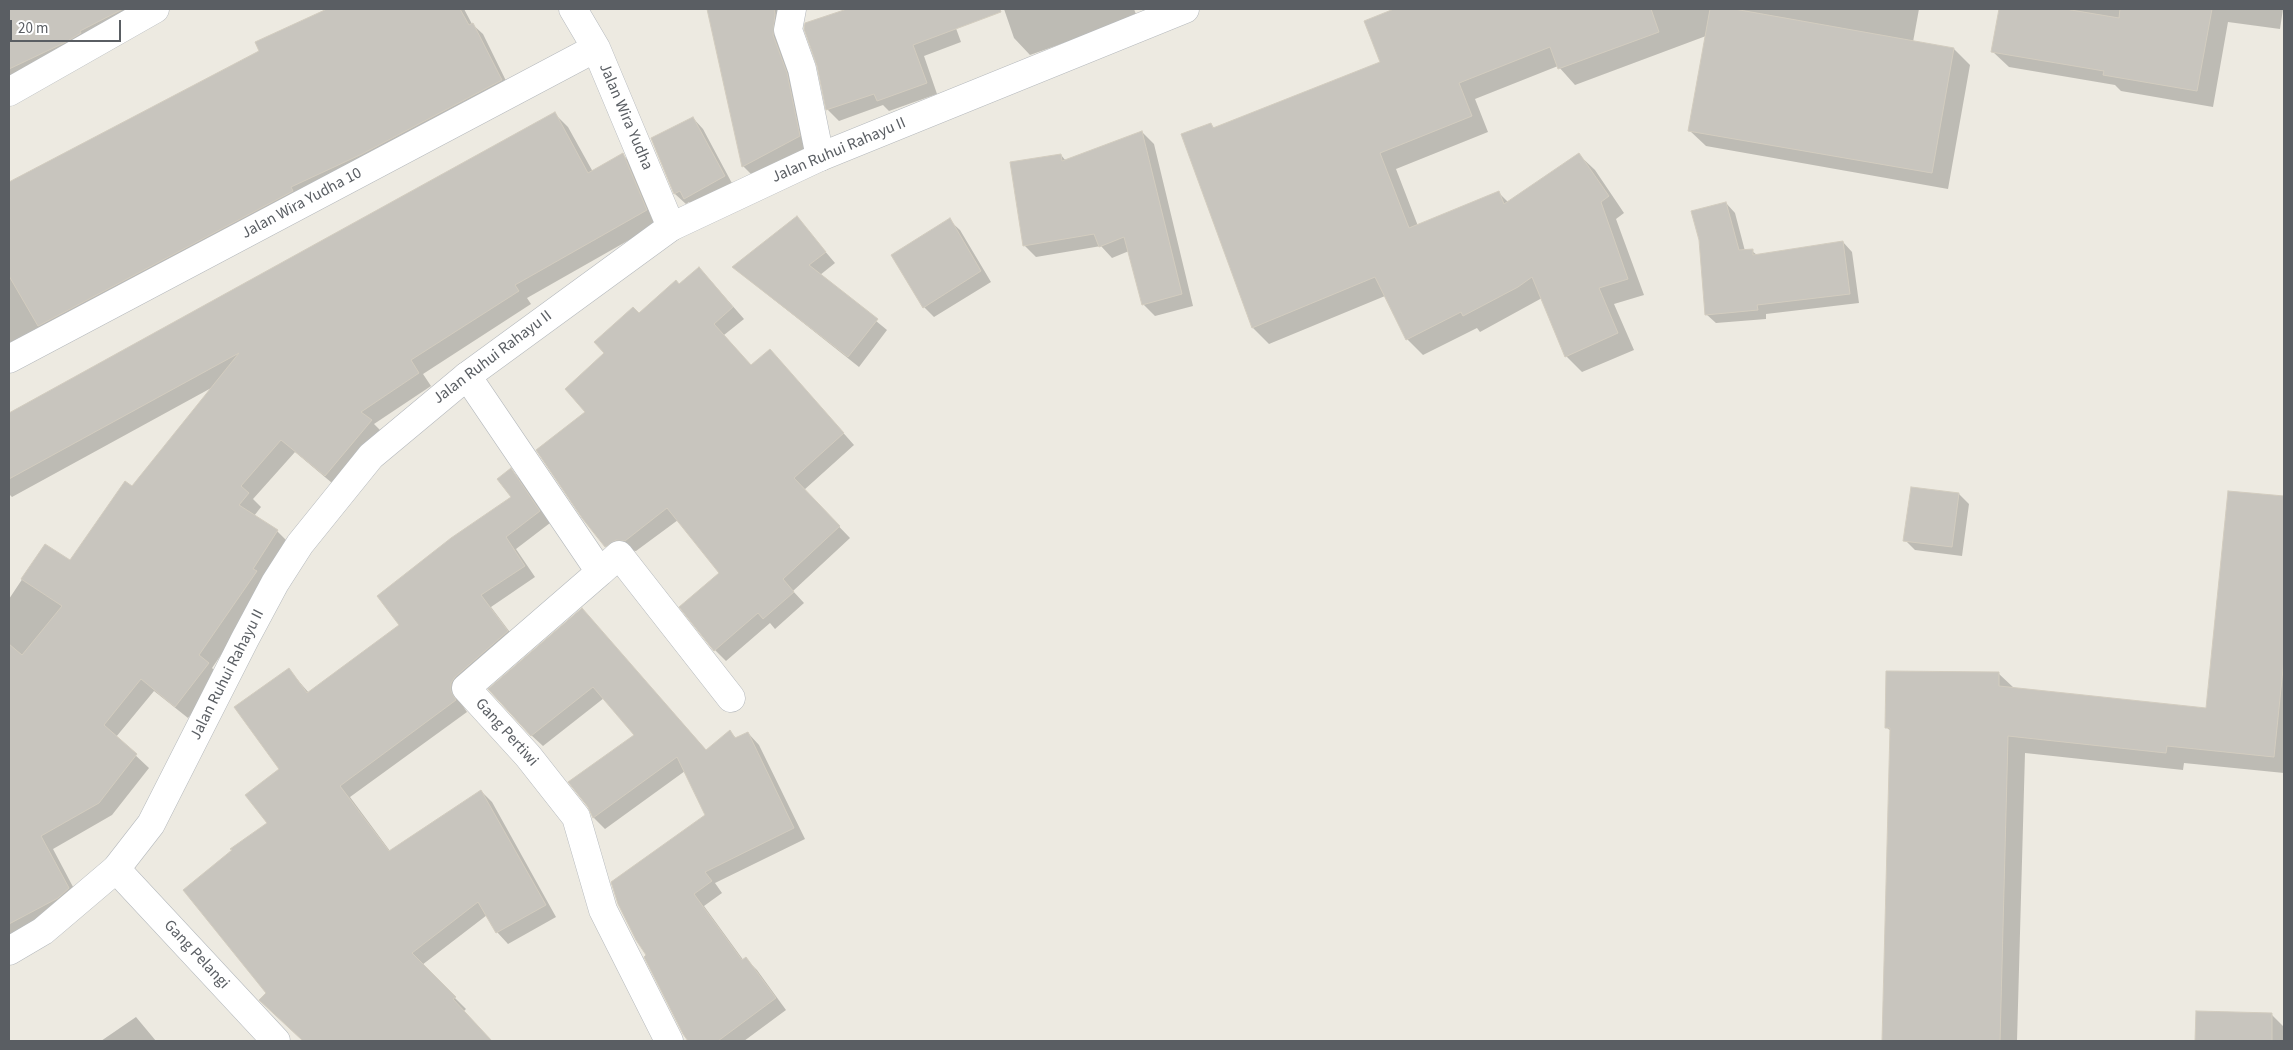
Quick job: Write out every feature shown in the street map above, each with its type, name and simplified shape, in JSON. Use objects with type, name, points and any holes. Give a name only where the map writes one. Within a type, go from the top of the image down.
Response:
[{"type":"street","points":[[9,92],[155,9]]},
{"type":"street","name":"Jalan Wira Yudha","points":[[572,9],[596,48],[671,227]]},
{"type":"street","points":[[792,9],[788,30],[802,69],[820,157]]},
{"type":"street","name":"Jalan Ruhui Rahayu II","points":[[9,951],[43,931],[116,869],[151,824],[262,607],[300,544],[371,456],[467,376],[671,227],[820,157],[1185,9]]},
{"type":"street","name":"Jalan Wira Yudha 10","points":[[9,359],[596,48]]},
{"type":"street","points":[[467,376],[600,572],[619,555],[731,698]]},
{"type":"street","name":"Gang Pertiwi","points":[[600,572],[466,688],[528,756],[576,817],[603,910],[669,1041]]},
{"type":"street","name":"Gang Pelangi","points":[[116,869],[276,1041]]},
{"type":"building","points":[[9,9],[123,9],[80,31],[81,33],[66,42],[9,69]]},
{"type":"building","points":[[327,9],[460,9],[469,25],[473,23],[502,80],[362,154],[291,187],[293,191],[38,326],[9,276],[9,182],[259,51],[255,42]]},
{"type":"building","points":[[707,9],[774,9],[773,35],[787,73],[800,136],[742,167]]},
{"type":"building","points":[[847,9],[1000,9],[1001,12],[913,45],[927,83],[877,101],[874,94],[826,110],[817,66],[804,29],[805,23]]},
{"type":"building","points":[[1394,9],[1651,9],[1659,32],[1558,69],[1550,47],[1459,83],[1472,116],[1380,153],[1409,228],[1499,191],[1504,204],[1579,153],[1609,196],[1601,202],[1628,279],[1599,288],[1618,333],[1565,357],[1532,277],[1518,287],[1463,316],[1461,312],[1406,340],[1375,277],[1252,328],[1181,134],[1211,123],[1213,128],[1380,62],[1364,21]]},
{"type":"building","points":[[1710,9],[1734,9],[1954,48],[1932,173],[1688,131]]},
{"type":"building","points":[[1999,9],[2065,9],[2119,18],[2120,9],[2212,9],[2197,91],[2103,75],[2104,71],[1991,52]]},
{"type":"building","points":[[555,112],[588,173],[623,153],[647,210],[515,285],[519,291],[411,360],[419,373],[361,412],[372,420],[325,476],[281,440],[241,486],[249,493],[239,505],[278,530],[253,569],[257,571],[199,655],[209,663],[175,707],[141,679],[104,725],[137,754],[99,803],[41,836],[69,888],[58,898],[9,924],[9,644],[22,655],[62,606],[21,579],[45,544],[70,560],[125,481],[132,486],[239,353],[9,479],[9,413]]},
{"type":"building","points":[[693,117],[725,176],[684,199],[680,191],[674,194],[651,138]]},
{"type":"building","points":[[1142,131],[1182,294],[1142,305],[1124,237],[1099,247],[1094,234],[1023,246],[1010,162],[1061,154],[1062,161]]},
{"type":"building","points":[[1726,202],[1739,250],[1753,249],[1753,255],[1843,241],[1850,294],[1757,305],[1758,310],[1705,315],[1699,240],[1691,211]]},
{"type":"building","points":[[797,216],[826,252],[809,265],[878,319],[848,357],[732,267]]},
{"type":"building","points":[[950,218],[981,271],[923,308],[891,255]]},
{"type":"building","points":[[699,267],[733,307],[714,324],[751,365],[770,349],[844,433],[794,478],[840,526],[783,579],[794,592],[763,619],[758,613],[714,651],[679,607],[719,573],[667,508],[625,541],[616,540],[605,547],[582,518],[536,450],[585,412],[565,389],[604,353],[594,342],[633,307],[639,313],[676,280],[679,284]]},
{"type":"building","points":[[511,468],[540,511],[506,537],[525,566],[481,595],[508,631],[455,677],[451,683],[451,691],[456,700],[340,786],[389,851],[481,790],[546,905],[496,933],[478,902],[412,953],[456,997],[453,999],[492,1041],[303,1041],[259,1000],[266,993],[183,890],[232,850],[230,849],[267,823],[245,795],[279,769],[234,707],[289,668],[307,693],[399,625],[377,596],[451,538],[511,497],[497,479]]},
{"type":"building","points":[[1911,487],[1959,493],[1952,547],[1903,541]]},
{"type":"building","points":[[2228,491],[2284,496],[2284,659],[2274,757],[2167,746],[2166,753],[2008,736],[2000,1041],[1882,1041],[1890,728],[1885,728],[1886,671],[1999,672],[1999,686],[2206,708]]},
{"type":"building","points":[[582,608],[706,750],[730,730],[735,738],[748,732],[794,828],[705,872],[712,881],[694,894],[742,960],[746,957],[776,998],[718,1041],[688,1041],[683,1034],[644,957],[646,955],[636,940],[618,904],[611,882],[705,815],[677,757],[593,818],[588,807],[568,782],[634,735],[593,687],[531,736],[488,689]]},
{"type":"building","points":[[2196,1011],[2272,1013],[2272,1041],[2195,1041]]}]
